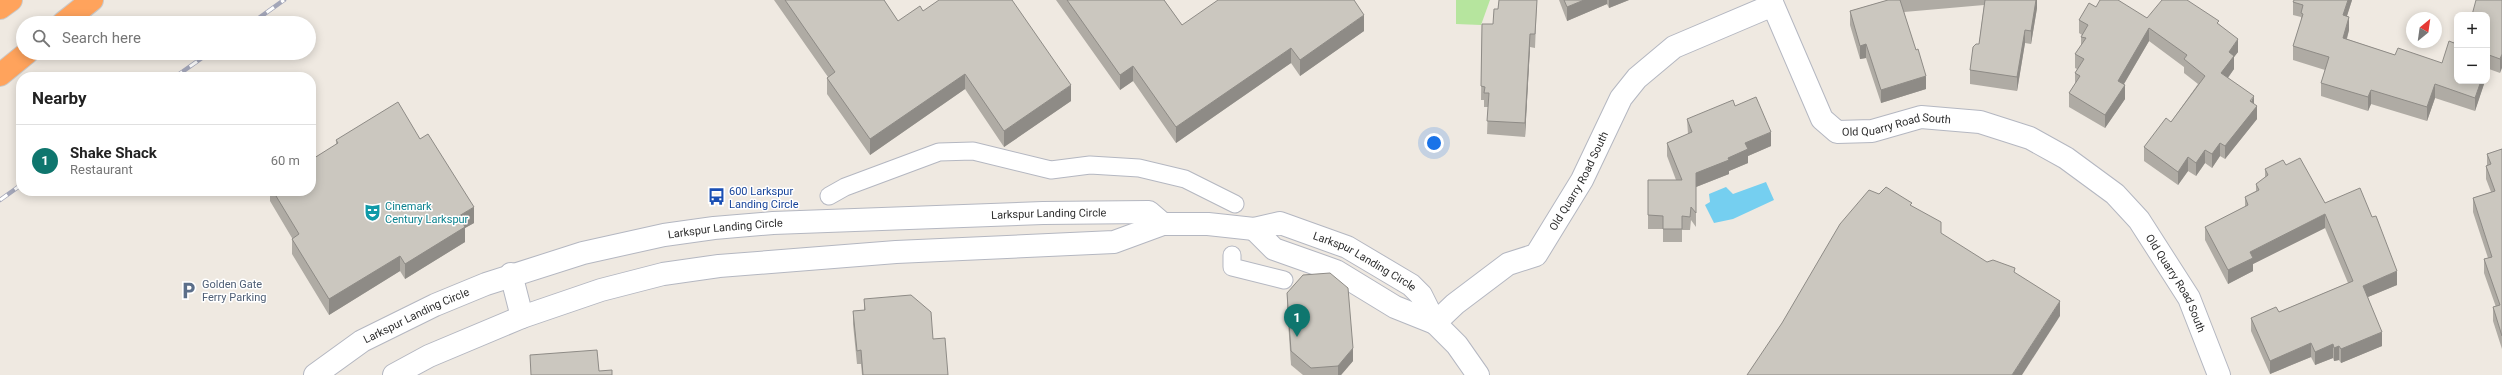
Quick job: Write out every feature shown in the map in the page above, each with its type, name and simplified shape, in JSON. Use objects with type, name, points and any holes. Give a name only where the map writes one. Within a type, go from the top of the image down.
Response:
[{"type":"highway","points":[[0,8],[11,0]]},
{"type":"highway","points":[[73,16],[92,0]]},
{"type":"highway","points":[[0,76],[19,60]]},
{"type":"main road","name":"Old Quarry Road South","points":[[1435,323],[1455,304],[1508,264],[1536,255],[1582,180],[1621,98],[1637,78],[1674,47],[1773,2],[1822,119],[1837,132],[1872,131],[1921,117],[1980,122],[2030,138],[2066,158],[2115,194],[2139,220],[2189,298],[2219,375]]},
{"type":"main road","name":"Larkspur Landing Circle","points":[[315,375],[339,356],[386,328],[435,305],[511,274],[558,260],[637,240],[738,226],[1076,212],[1149,212],[1163,224]]},
{"type":"main road","name":"Larkspur Landing Circle","points":[[394,375],[429,356],[522,317],[620,284],[692,270],[896,252],[1114,242],[1163,224],[1208,224],[1254,229],[1274,249],[1336,271],[1395,307],[1435,323],[1457,345],[1478,375]]},
{"type":"main road","points":[[511,274],[522,317]]},
{"type":"street","points":[[829,196],[845,187],[939,152],[973,151],[1051,170],[1090,165],[1138,168],[1185,179],[1235,204]]},
{"type":"street","points":[[1232,255],[1232,267],[1284,280]]},
{"type":"green space","points":[[1456,0],[1490,0],[1481,25],[1456,24]]},
{"type":"water","points":[[1766,182],[1774,200],[1733,219],[1714,223],[1705,205],[1710,202],[1709,194],[1726,187],[1733,194]]},
{"type":"building","points":[[785,0],[884,0],[898,21],[920,6],[923,11],[939,0],[1012,0],[1071,85],[1004,131],[965,74],[870,139],[827,78],[835,72]]},
{"type":"building","points":[[1067,0],[1164,0],[1182,25],[1218,0],[1354,0],[1364,15],[1300,60],[1291,48],[1176,127],[1133,66],[1120,75]]},
{"type":"building","points":[[1499,0],[1537,0],[1535,34],[1530,34],[1525,123],[1487,121],[1489,93],[1484,93],[1485,87],[1481,86],[1482,24],[1493,24],[1494,9],[1498,9]]},
{"type":"building","points":[[1564,0],[1584,0],[1567,7]]},
{"type":"building","points":[[1888,0],[1900,0],[1926,76],[1881,90],[1866,44],[1860,46],[1850,11]]},
{"type":"building","points":[[1985,0],[2036,0],[2031,31],[2025,30],[2017,77],[1970,70],[1973,47],[1976,44],[1979,44]]},
{"type":"building","points":[[2100,0],[2118,0],[2147,18],[2162,0],[2187,0],[2219,21],[2217,23],[2238,39],[2229,52],[2234,56],[2221,73],[2254,96],[2250,101],[2257,106],[2225,146],[2220,143],[2212,154],[2205,150],[2196,163],[2188,157],[2178,172],[2144,147],[2166,118],[2171,122],[2205,76],[2184,59],[2187,55],[2149,28],[2118,81],[2125,85],[2105,115],[2069,93],[2080,76],[2075,73],[2084,59],[2075,54],[2086,38],[2081,37],[2088,25],[2079,20],[2089,3],[2096,7]]},
{"type":"building","points":[[2294,0],[2348,0],[2343,15],[2349,17],[2343,38],[2395,55],[2398,48],[2442,63],[2449,41],[2454,43],[2454,84],[2480,84],[2475,98],[2435,84],[2427,107],[2371,90],[2368,97],[2321,83],[2329,57],[2293,46],[2303,14],[2301,13],[2303,5],[2293,2]]},
{"type":"building","points":[[2476,0],[2502,0],[2502,54],[2500,59],[2490,55],[2490,12],[2473,12]]},
{"type":"building","points":[[1756,97],[1771,132],[1745,143],[1748,149],[1728,158],[1729,160],[1696,173],[1696,213],[1691,207],[1690,217],[1682,216],[1682,229],[1663,229],[1663,216],[1648,215],[1648,180],[1682,180],[1667,143],[1692,132],[1687,119],[1733,100],[1735,106]]},
{"type":"building","name":"Cinemark Century Larkspur","points":[[398,102],[420,139],[428,134],[474,207],[459,216],[465,227],[405,264],[400,256],[329,299],[292,239],[299,234],[276,196],[316,196],[316,157],[338,143],[336,140]]},
{"type":"building","points":[[2502,149],[2502,336],[2493,307],[2500,305],[2484,259],[2492,257],[2473,198],[2495,191],[2486,166],[2491,164],[2487,154]]},
{"type":"building","points":[[2300,158],[2325,203],[2360,188],[2372,217],[2376,216],[2397,271],[2363,286],[2382,332],[2341,349],[2339,346],[2334,348],[2333,344],[2315,352],[2311,343],[2270,361],[2251,318],[2276,307],[2279,312],[2353,281],[2325,214],[2250,252],[2253,258],[2228,270],[2205,227],[2248,205],[2245,197],[2259,190],[2256,184],[2268,175],[2265,169],[2283,160],[2286,165]]},
{"type":"building","points":[[1886,187],[1912,203],[1910,205],[1941,222],[1941,233],[1987,262],[1993,260],[2015,268],[2014,272],[2060,301],[2012,375],[1747,375],[1782,323],[1840,224],[1869,190],[1879,194]]},
{"type":"building","points":[[1330,273],[1348,288],[1353,348],[1338,366],[1311,368],[1291,351],[1287,293],[1303,275]]},
{"type":"building","points":[[911,295],[931,312],[933,339],[945,338],[948,375],[863,375],[861,350],[857,351],[853,311],[865,310],[864,299]]},
{"type":"building","points":[[597,350],[599,371],[612,370],[612,375],[531,375],[530,355]]},
{"type":"railway","points":[[262,16],[284,0]]},
{"type":"railway","points":[[182,72],[199,60]]},
{"type":"railway","points":[[0,200],[16,189]]},
{"type":"place","name":"600 Larkspur Landing Circle","points":[[716,197]]},
{"type":"place","name":"Cinemark Century Larkspur","points":[[372,212]]},
{"type":"place","name":"Golden Gate Ferry Parking","points":[[189,290]]},
{"type":"place","name":"Shake Shack","points":[[1297,337]]}]
